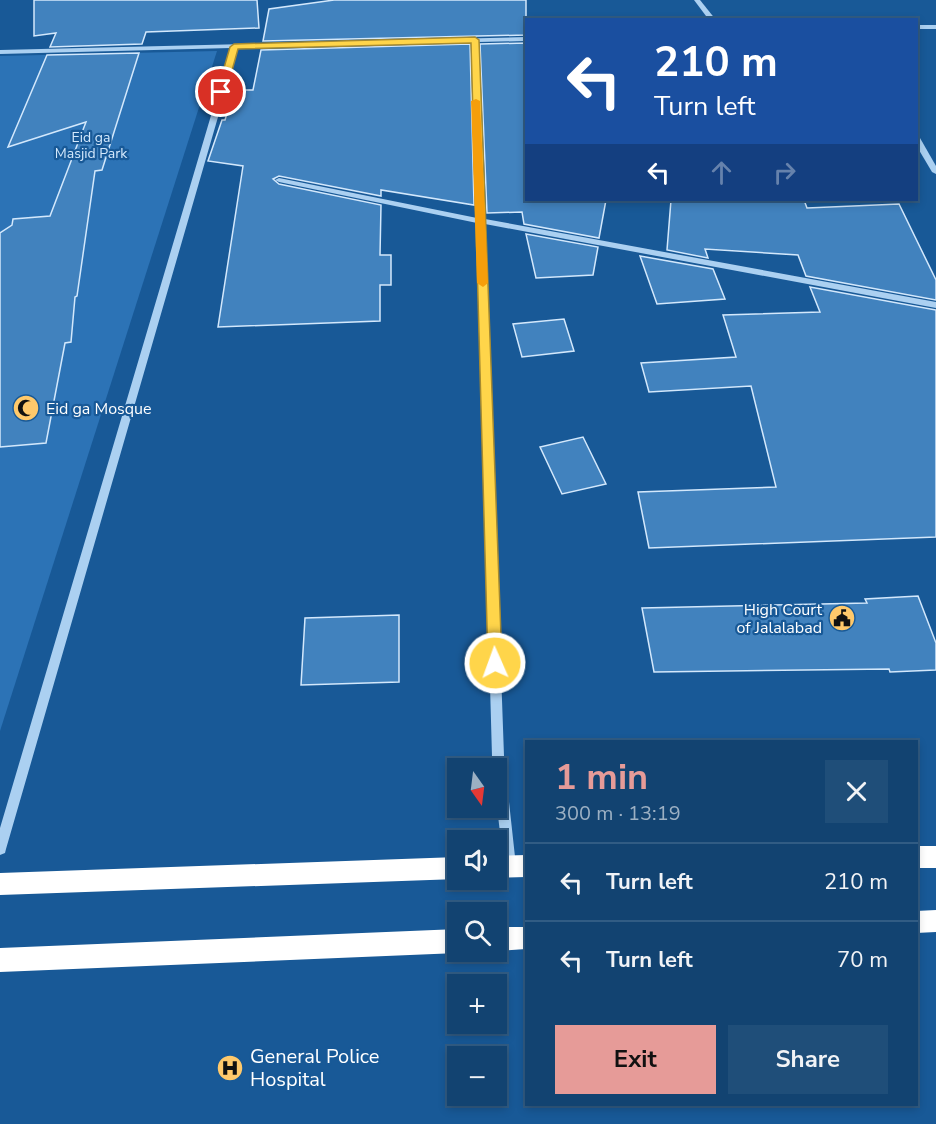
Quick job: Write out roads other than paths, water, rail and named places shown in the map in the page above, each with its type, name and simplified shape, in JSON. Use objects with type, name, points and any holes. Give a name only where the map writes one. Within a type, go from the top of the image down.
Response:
[{"type":"highway","points":[[918,857],[936,857]]},
{"type":"highway","points":[[0,884],[447,868]]},
{"type":"highway","points":[[918,922],[936,921]]},
{"type":"highway","points":[[507,939],[525,938]]},
{"type":"highway","points":[[0,960],[447,941]]},
{"type":"street","points":[[697,0],[711,18]]},
{"type":"street","points":[[918,27],[936,27]]},
{"type":"street","points":[[0,52],[525,39]]},
{"type":"street","points":[[475,40],[498,756],[511,866]]},
{"type":"street","points":[[0,849],[234,47]]},
{"type":"street","points":[[918,141],[936,172]]},
{"type":"street","points":[[279,180],[481,221],[936,305]]},
{"type":"place","name":"Eid ga Mosque","points":[[26,408]]},
{"type":"place","name":"High Court of Jalalabad","points":[[842,618]]},
{"type":"place","name":"General Police Hospital","points":[[230,1068]]},
{"type":"park label","name":"Eid ga Masjid Park","points":[[91,146]]}]
